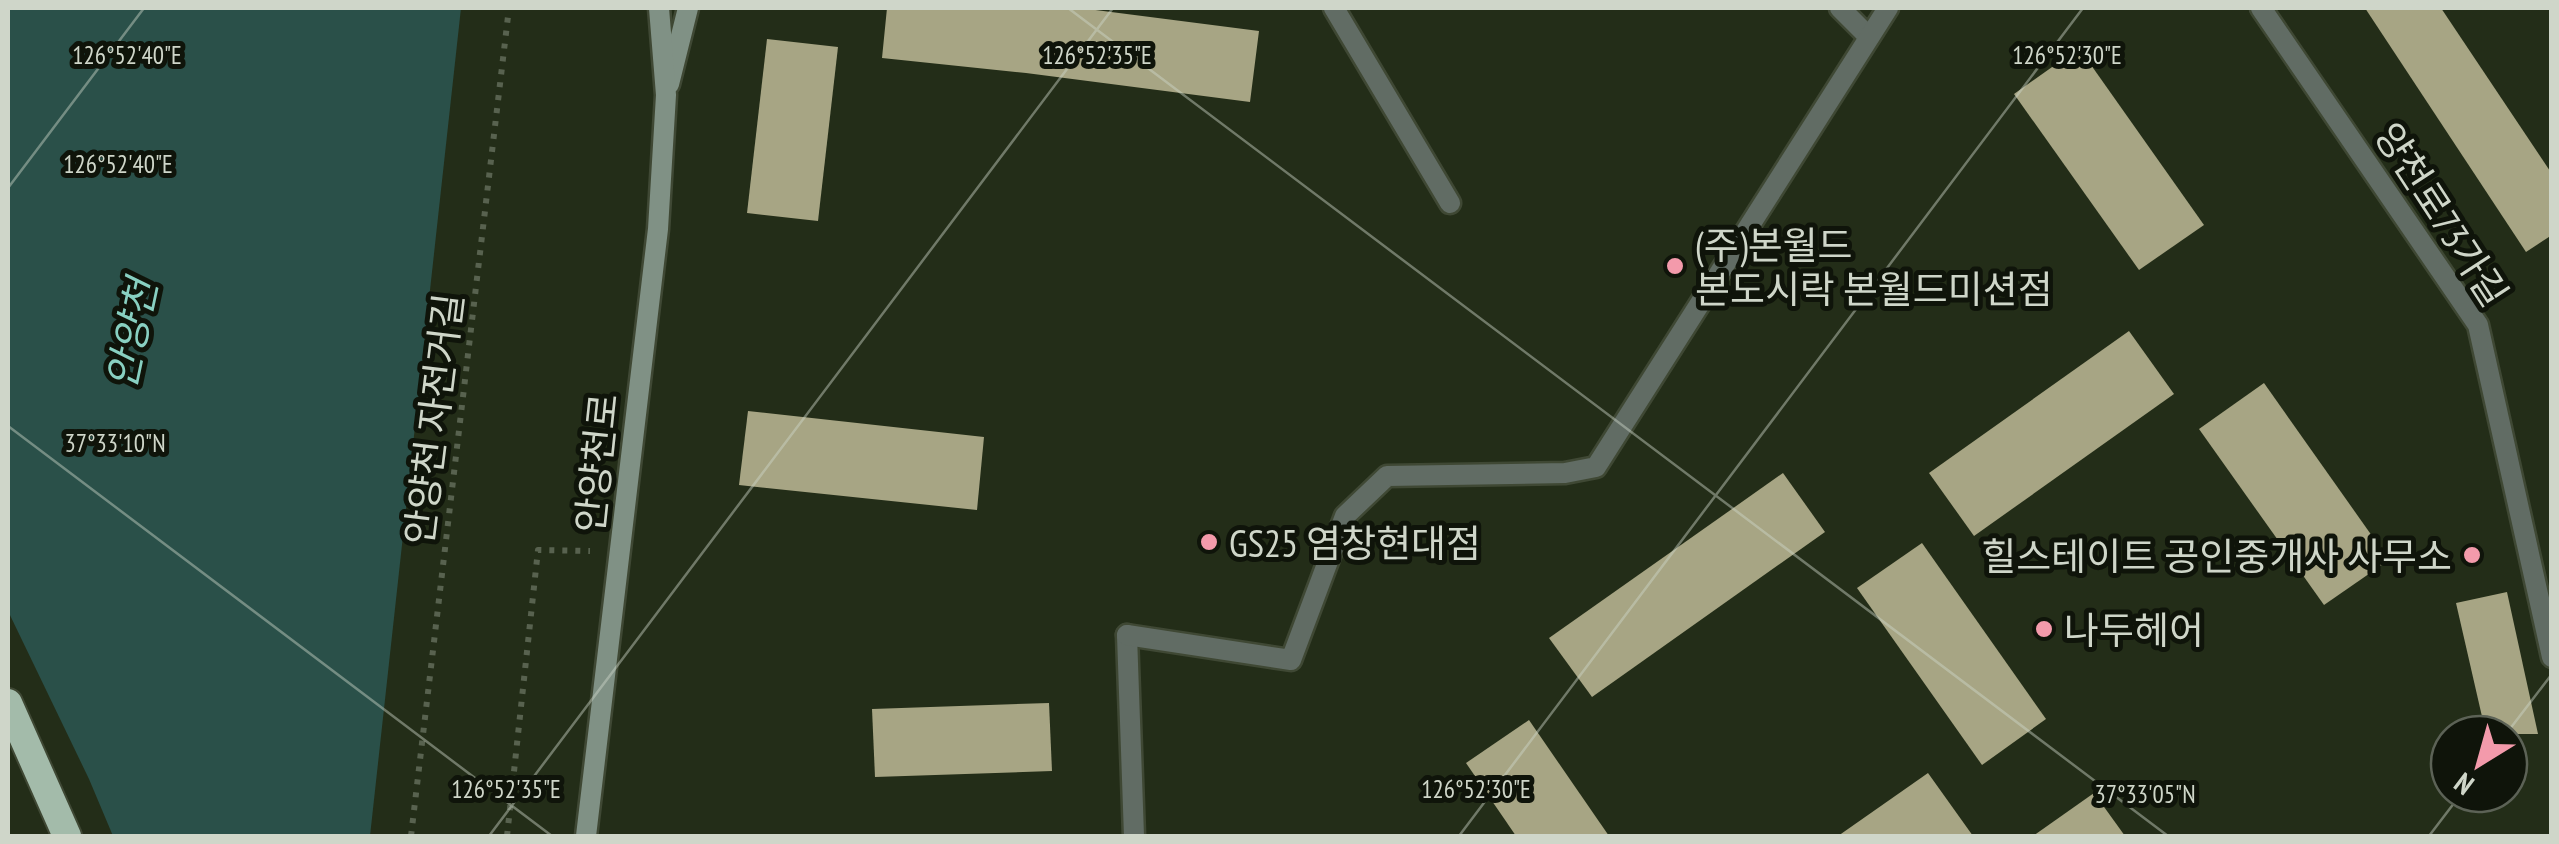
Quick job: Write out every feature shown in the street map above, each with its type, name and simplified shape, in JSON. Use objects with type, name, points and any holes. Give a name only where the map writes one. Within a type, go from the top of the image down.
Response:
[{"type":"highway","points":[[8,703],[67,836]]},
{"type":"main road","name":"안양천로","points":[[586,836],[658,229],[666,96],[658,8]]},
{"type":"main road","name":"안양천로","points":[[666,96],[688,8]]},
{"type":"street","points":[[1334,8],[1450,203]]},
{"type":"street","points":[[1840,8],[1870,37]]},
{"type":"street","points":[[1134,836],[1127,635],[1290,660],[1345,516],[1386,476],[1565,473],[1596,467],[1888,8]]},
{"type":"street","name":"양천로73가길","points":[[2262,8],[2478,325],[2552,657]]},
{"type":"path","name":"안양천 자전거길","points":[[411,836],[509,8]]},
{"type":"path","points":[[507,836],[538,550],[622,552]]},
{"type":"water","name":"안양천","points":[[8,8],[461,8],[370,836],[8,836]]},
{"type":"pier","points":[[8,611],[89,779],[113,836],[8,836]]},
{"type":"building","points":[[887,8],[1080,8],[1259,31],[1250,102],[882,58]]},
{"type":"building","points":[[2365,8],[2441,8],[2552,174],[2552,235],[2526,252]]},
{"type":"building","points":[[767,39],[838,47],[818,221],[747,213]]},
{"type":"building","points":[[2079,48],[2204,225],[2139,270],[2014,94]]},
{"type":"building","points":[[2129,331],[2174,394],[1974,536],[1929,473]]},
{"type":"building","points":[[2264,383],[2389,560],[2324,605],[2199,429]]},
{"type":"building","points":[[748,411],[984,437],[977,510],[739,485]]},
{"type":"building","points":[[1783,473],[1825,532],[1592,697],[1549,638]]},
{"type":"building","points":[[1922,543],[2046,719],[1982,765],[1857,588]]},
{"type":"building","points":[[2507,592],[2538,734],[2529,734],[2529,714],[2481,714],[2456,603]]},
{"type":"building","points":[[1049,703],[1052,771],[875,777],[872,709]]},
{"type":"building","points":[[1529,720],[1609,836],[1516,836],[1466,763]]},
{"type":"building","points":[[1928,773],[1973,836],[1838,836]]},
{"type":"building","points":[[2094,793],[2125,836],[2033,836]]},
{"type":"place","name":"(주)본월드 본도시락 본월드미션점","points":[[1675,266]]},
{"type":"place","name":"GS25 염창현대점","points":[[1209,542]]},
{"type":"place","name":"힐스테이트 공인중개사 사무소","points":[[2472,555]]},
{"type":"place","name":"나두헤어","points":[[2044,629]]}]
